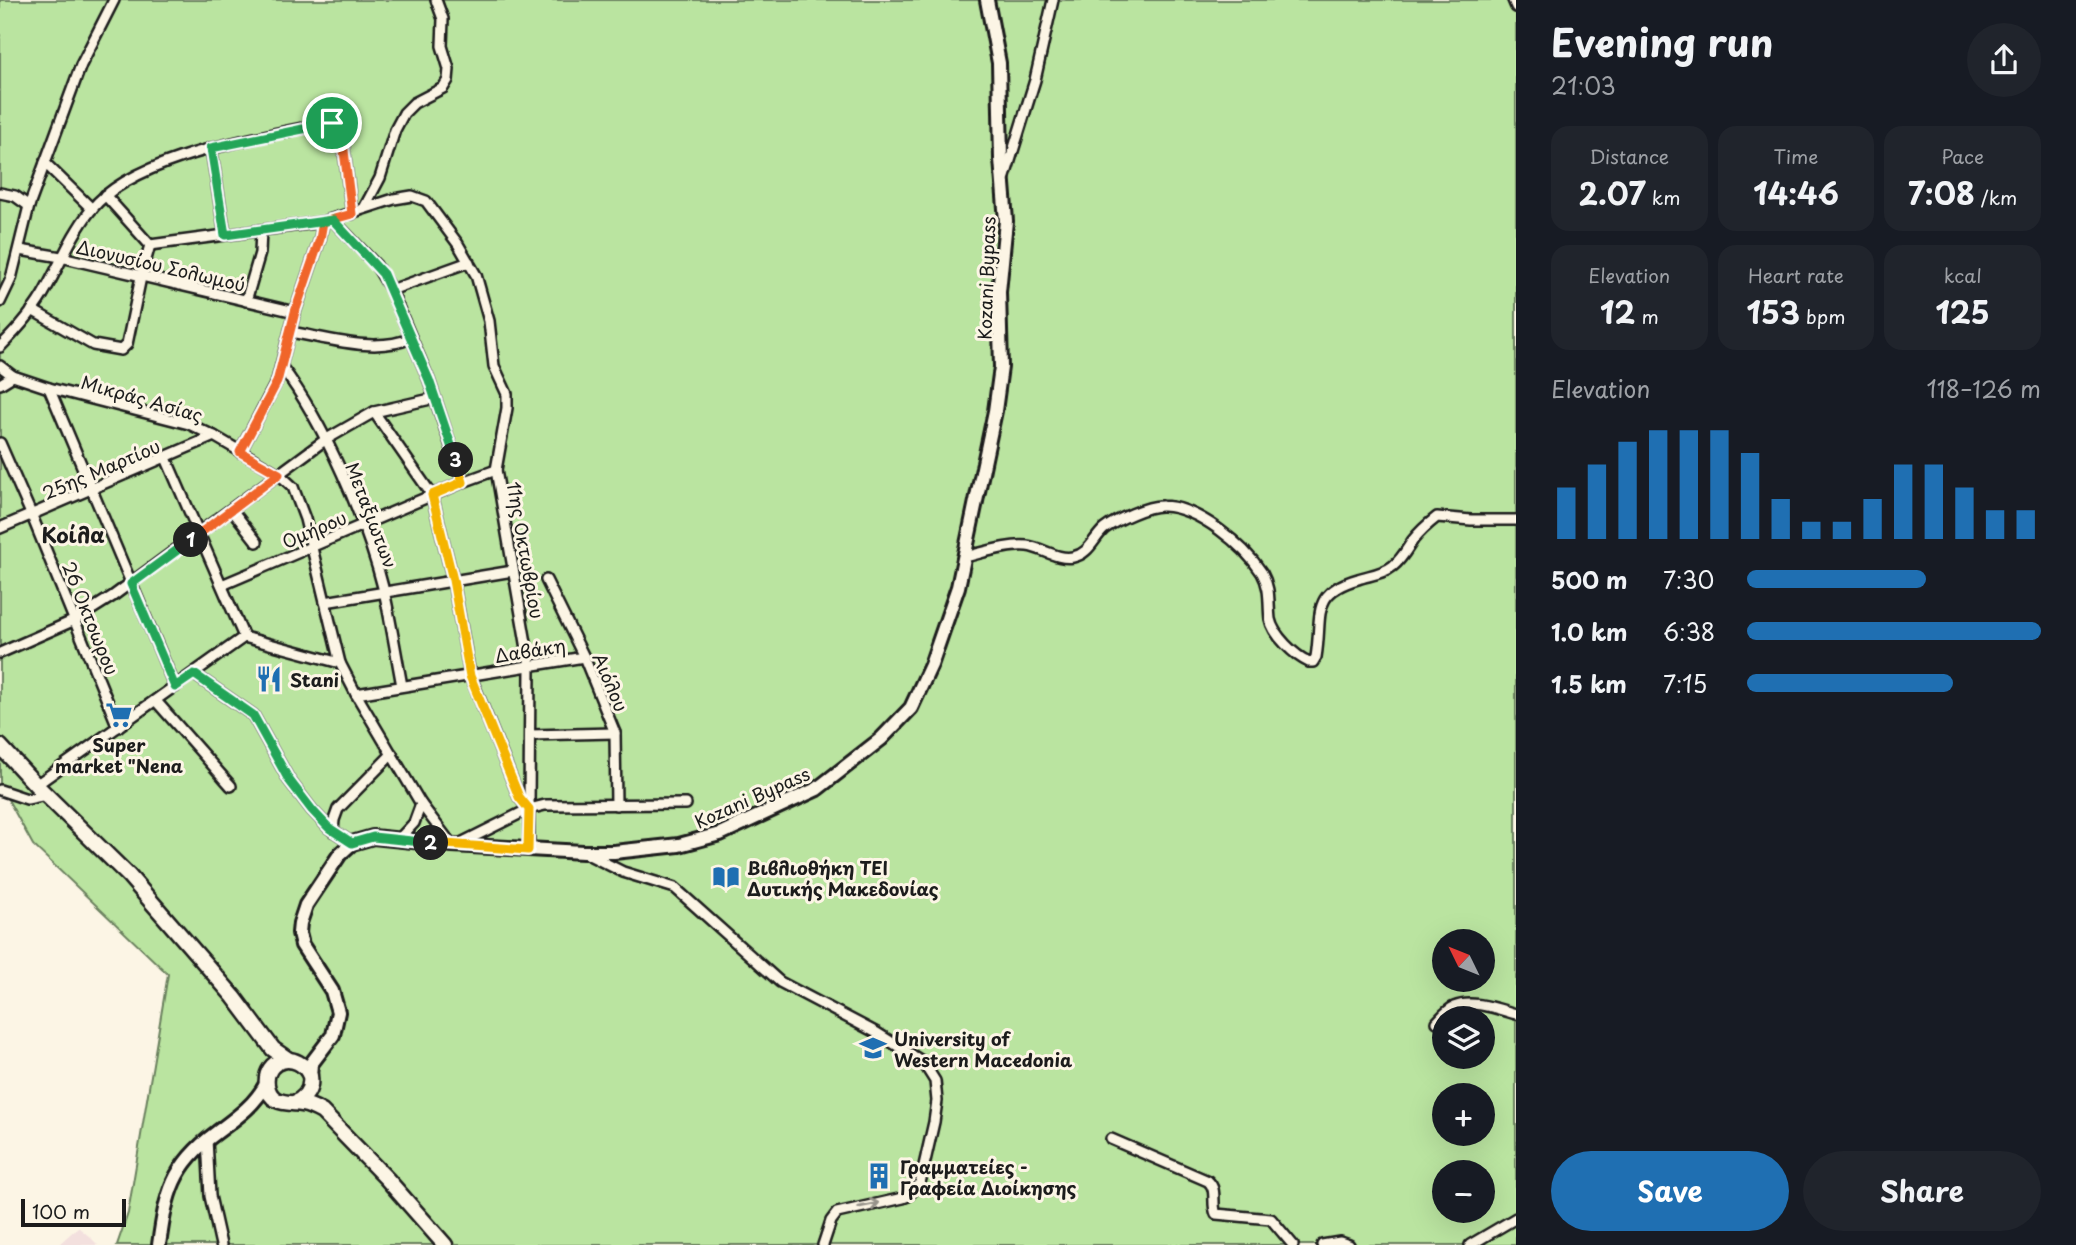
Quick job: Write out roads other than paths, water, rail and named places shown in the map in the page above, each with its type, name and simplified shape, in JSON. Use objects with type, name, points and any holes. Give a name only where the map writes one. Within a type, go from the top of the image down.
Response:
[{"type":"main road","name":"Kozani Bypass","points":[[352,843],[373,837],[454,845],[583,852],[642,850],[698,841],[792,802],[834,777],[901,720],[919,695],[958,587],[993,422],[1001,368],[999,292],[1006,221],[999,63],[987,0]]},
{"type":"main road","points":[[0,746],[41,790],[105,851],[217,980],[262,1044],[268,1057],[267,1078],[270,1094],[286,1102],[305,1097],[311,1065],[333,1035],[338,1012],[332,990],[302,945],[300,923],[306,905],[340,854],[352,843]]},
{"type":"main road","points":[[217,980],[234,997],[273,1049],[305,1067],[320,1101],[386,1168],[455,1245]]},
{"type":"main road","points":[[244,1112],[259,1096],[277,1063],[319,1053]]},
{"type":"main road","points":[[159,1245],[165,1204],[173,1180],[187,1158],[207,1139],[244,1112],[267,1101],[315,1108],[328,1117],[445,1245]]},
{"type":"street","points":[[0,302],[20,250],[29,206],[80,65],[114,0]]},
{"type":"street","points":[[150,245],[328,221],[364,208],[380,178],[395,131],[404,113],[414,103],[443,88],[448,80],[449,69],[442,46],[443,19],[436,0]]},
{"type":"street","points":[[1004,182],[1035,80],[1053,0]]},
{"type":"street","points":[[1513,0],[1516,7]]},
{"type":"street","points":[[0,347],[46,290],[74,234],[92,209],[105,195],[152,169],[211,148],[322,124],[335,124],[339,125],[342,135],[352,214]]},
{"type":"street","points":[[211,148],[225,235]]},
{"type":"street","points":[[45,163],[92,209]]},
{"type":"street","points":[[0,193],[15,196],[29,206]]},
{"type":"street","points":[[105,195],[150,245]]},
{"type":"street","name":"11ης Οκτωβρίου","points":[[364,208],[394,199],[418,197],[426,201],[476,275],[486,309],[494,366],[508,394],[508,408],[496,470],[530,666],[528,850]]},
{"type":"street","points":[[328,221],[376,265],[391,290],[435,398],[463,482]]},
{"type":"street","points":[[240,452],[268,402],[281,366],[295,312],[328,221]]},
{"type":"street","points":[[246,301],[260,253],[261,230]]},
{"type":"street","points":[[32,310],[93,345],[117,351],[124,348],[150,245]]},
{"type":"street","name":"Διονυσίου Σολωμού","points":[[20,250],[61,257],[295,312]]},
{"type":"street","points":[[391,290],[469,262]]},
{"type":"street","points":[[290,332],[374,345],[392,345],[411,338]]},
{"type":"street","name":"Μικράς Ασίας","points":[[0,366],[13,376],[49,388],[189,424],[279,474],[293,486],[312,547],[340,663],[421,804],[454,845]]},
{"type":"street","name":"Μεταξιωτων","points":[[281,366],[299,391],[325,440],[364,526],[384,591],[402,686]]},
{"type":"street","points":[[0,384],[13,376]]},
{"type":"street","points":[[49,388],[175,687]]},
{"type":"street","points":[[0,653],[75,620],[131,584],[325,440],[374,412],[435,398]]},
{"type":"street","points":[[374,412],[432,495],[453,580],[470,676],[519,797],[529,809]]},
{"type":"street","name":"25ης Μαρτίου","points":[[0,528],[214,436]]},
{"type":"street","name":"26 Οκτοωρου","points":[[0,443],[118,727]]},
{"type":"street","points":[[166,458],[244,637]]},
{"type":"street","points":[[0,468],[10,464]]},
{"type":"street","name":"Ομήρου","points":[[222,585],[496,470]]},
{"type":"street","points":[[964,556],[1018,545],[1072,557],[1084,552],[1105,529],[1125,517],[1161,505],[1180,509],[1218,528],[1253,561],[1268,587],[1271,624],[1308,663],[1313,662],[1316,657],[1323,604],[1329,591],[1392,568],[1420,532],[1437,517],[1516,520]]},
{"type":"street","points":[[232,510],[257,542]]},
{"type":"street","points":[[325,602],[513,571]]},
{"type":"street","name":"Αιόλου","points":[[546,580],[584,657],[615,733],[616,804]]},
{"type":"street","points":[[244,637],[340,663]]},
{"type":"street","points":[[0,790],[27,799],[118,727],[244,637]]},
{"type":"street","name":"Δαβάκη","points":[[356,694],[584,657]]},
{"type":"street","points":[[194,674],[253,715],[289,780],[312,810],[334,831],[352,843]]},
{"type":"street","points":[[156,701],[231,786]]},
{"type":"street","points":[[530,735],[615,733]]},
{"type":"street","points":[[334,831],[338,809],[392,754]]},
{"type":"street","points":[[399,839],[414,823],[421,804]]},
{"type":"street","points":[[454,845],[529,809],[544,805],[686,804]]},
{"type":"street","points":[[583,852],[623,872],[665,884],[683,894],[780,982],[877,1033],[923,1062],[933,1074],[937,1090],[934,1122],[916,1189],[903,1198],[837,1213],[831,1221],[823,1245]]},
{"type":"street","points":[[1495,1009],[1516,1014]]},
{"type":"street","points":[[207,1139],[210,1196],[221,1245]]},
{"type":"street","points":[[1111,1139],[1208,1181],[1214,1190],[1213,1206],[1216,1214],[1267,1218],[1275,1223],[1293,1245]]},
{"type":"street","points":[[1470,1245],[1516,1218]]},
{"type":"street","points":[[1322,1245],[1340,1242],[1349,1245]]},
{"type":"place","name":"Stani","points":[[269,679]]},
{"type":"place","name":"Super market \"Nena","points":[[119,715]]},
{"type":"place","name":"Βιβλιοθήκη ΤΕΙ Δυτικής Μακεδονίας","points":[[726,877]]},
{"type":"place","name":"University of Western Macedonia","points":[[873,1048]]},
{"type":"place","name":"Γραμματείες - Γραφεία Διοίκησης","points":[[879,1176]]},
{"type":"district","name":"Κοίλα","points":[[73,534]]}]
